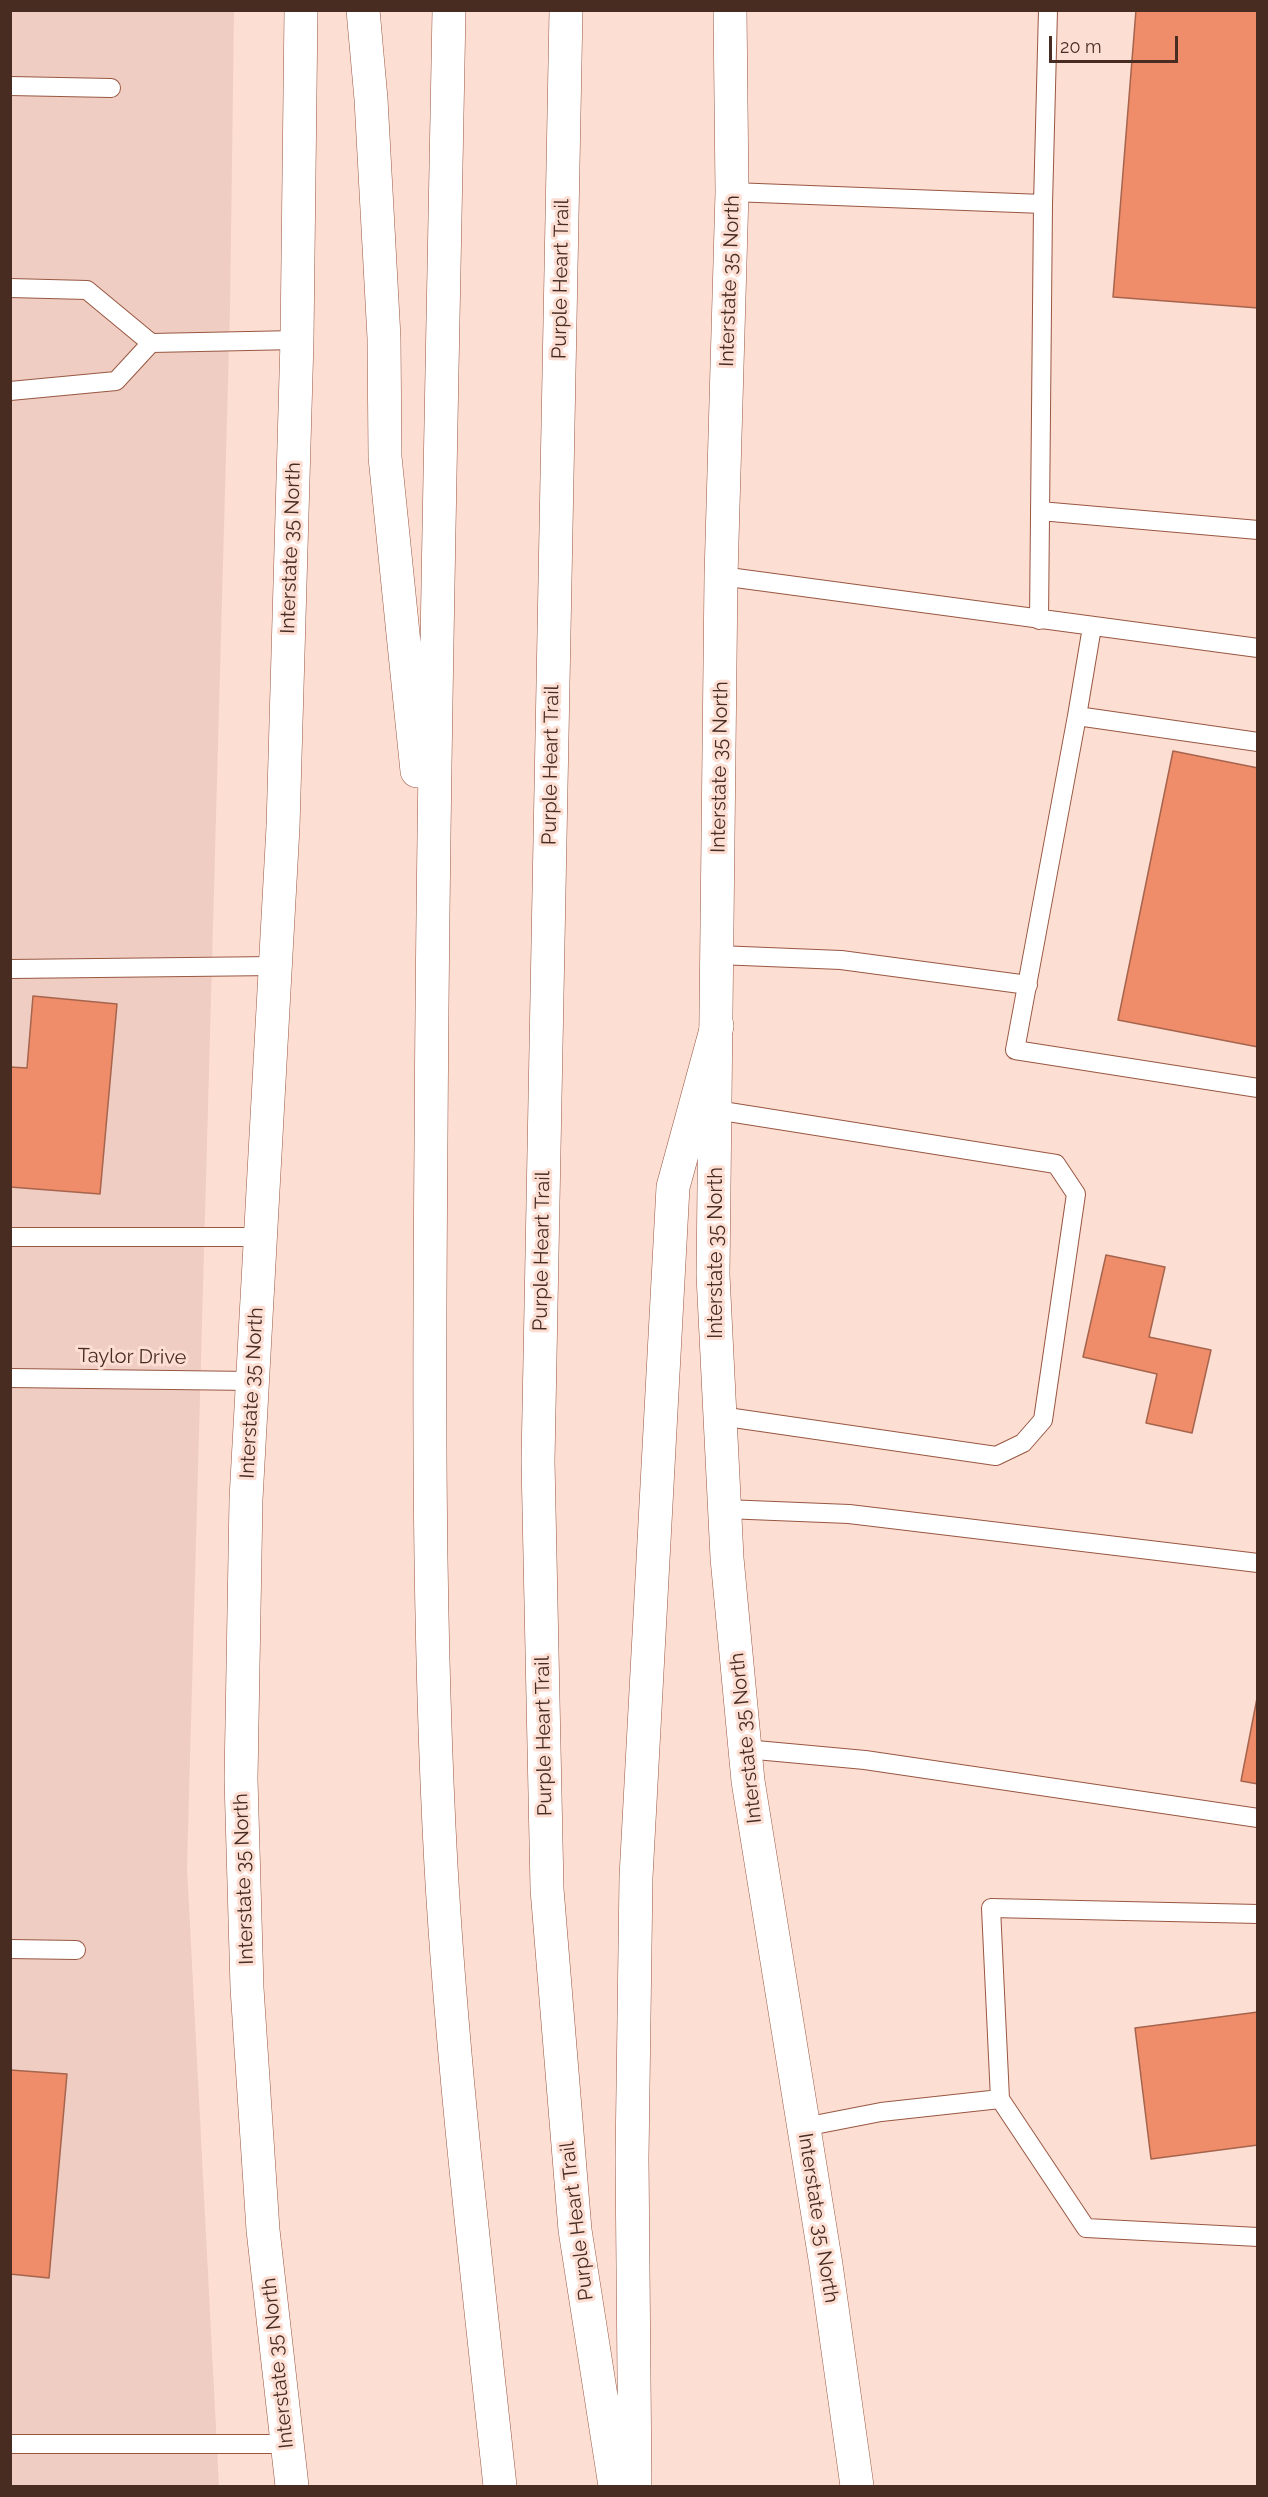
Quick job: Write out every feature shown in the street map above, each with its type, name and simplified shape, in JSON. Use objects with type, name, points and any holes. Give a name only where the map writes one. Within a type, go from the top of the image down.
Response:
[{"type":"main road","name":"Interstate 35 North","points":[[292,2487],[263,2230],[246,1977],[241,1779],[246,1499],[283,827],[297,340],[301,10]]},
{"type":"main road","points":[[363,10],[371,99],[384,338],[385,457],[432,918]]},
{"type":"main road","points":[[448,10],[432,918],[429,1447],[441,1870],[465,2155],[500,2487]]},
{"type":"main road","name":"Purple Heart Trail","points":[[566,10],[538,1461],[548,1889],[575,2230],[615,2487]]},
{"type":"main road","name":"Interstate 35 North","points":[[730,10],[732,192],[721,576],[713,1275],[727,1558],[748,1781],[826,2265],[857,2487]]},
{"type":"main road","points":[[634,2487],[632,2158],[636,1877],[673,1187],[717,1026]]},
{"type":"lane","points":[[1039,620],[1043,204],[1048,10]]},
{"type":"lane","points":[[10,86],[111,88]]},
{"type":"lane","points":[[732,192],[1043,204]]},
{"type":"lane","points":[[10,288],[87,290],[151,343],[297,340]]},
{"type":"lane","points":[[10,391],[116,381],[151,343]]},
{"type":"lane","points":[[1040,511],[1257,530]]},
{"type":"lane","points":[[721,576],[1257,648]]},
{"type":"lane","points":[[1092,627],[1015,1050],[1257,1088]]},
{"type":"lane","points":[[1077,716],[1257,742]]},
{"type":"lane","points":[[718,955],[841,960],[1028,985]]},
{"type":"lane","points":[[10,969],[275,966]]},
{"type":"lane","points":[[716,1110],[1056,1164],[1077,1194],[1042,1420],[1023,1443],[996,1456],[720,1416]]},
{"type":"lane","points":[[10,1237],[260,1238]]},
{"type":"lane","name":"Taylor Drive","points":[[10,1378],[252,1381]]},
{"type":"lane","points":[[725,1509],[849,1514],[1257,1563]]},
{"type":"lane","points":[[745,1749],[865,1760],[1257,1818]]},
{"type":"lane","points":[[1257,1914],[991,1908],[1000,2099],[1086,2228],[1257,2237]]},
{"type":"lane","points":[[10,1949],[76,1950]]},
{"type":"lane","points":[[804,2127],[881,2112],[1000,2099]]},
{"type":"lane","points":[[10,2444],[287,2444]]},
{"type":"shaded area","points":[[11,11],[234,11],[230,310],[187,1867],[219,2486],[11,2486]]},
{"type":"building","points":[[1136,10],[1258,10],[1258,308],[1113,297]]},
{"type":"building","points":[[1173,751],[1258,768],[1258,1047],[1118,1020]]},
{"type":"building","points":[[33,996],[117,1004],[100,1194],[10,1187],[10,1067],[27,1068]]},
{"type":"building","points":[[1106,1255],[1165,1267],[1149,1337],[1211,1350],[1192,1433],[1146,1423],[1157,1374],[1083,1357]]},
{"type":"building","points":[[1258,1693],[1258,1784],[1241,1781]]},
{"type":"building","points":[[1258,2012],[1258,2145],[1151,2159],[1135,2028]]},
{"type":"building","points":[[10,2070],[67,2074],[49,2278],[10,2274]]}]
